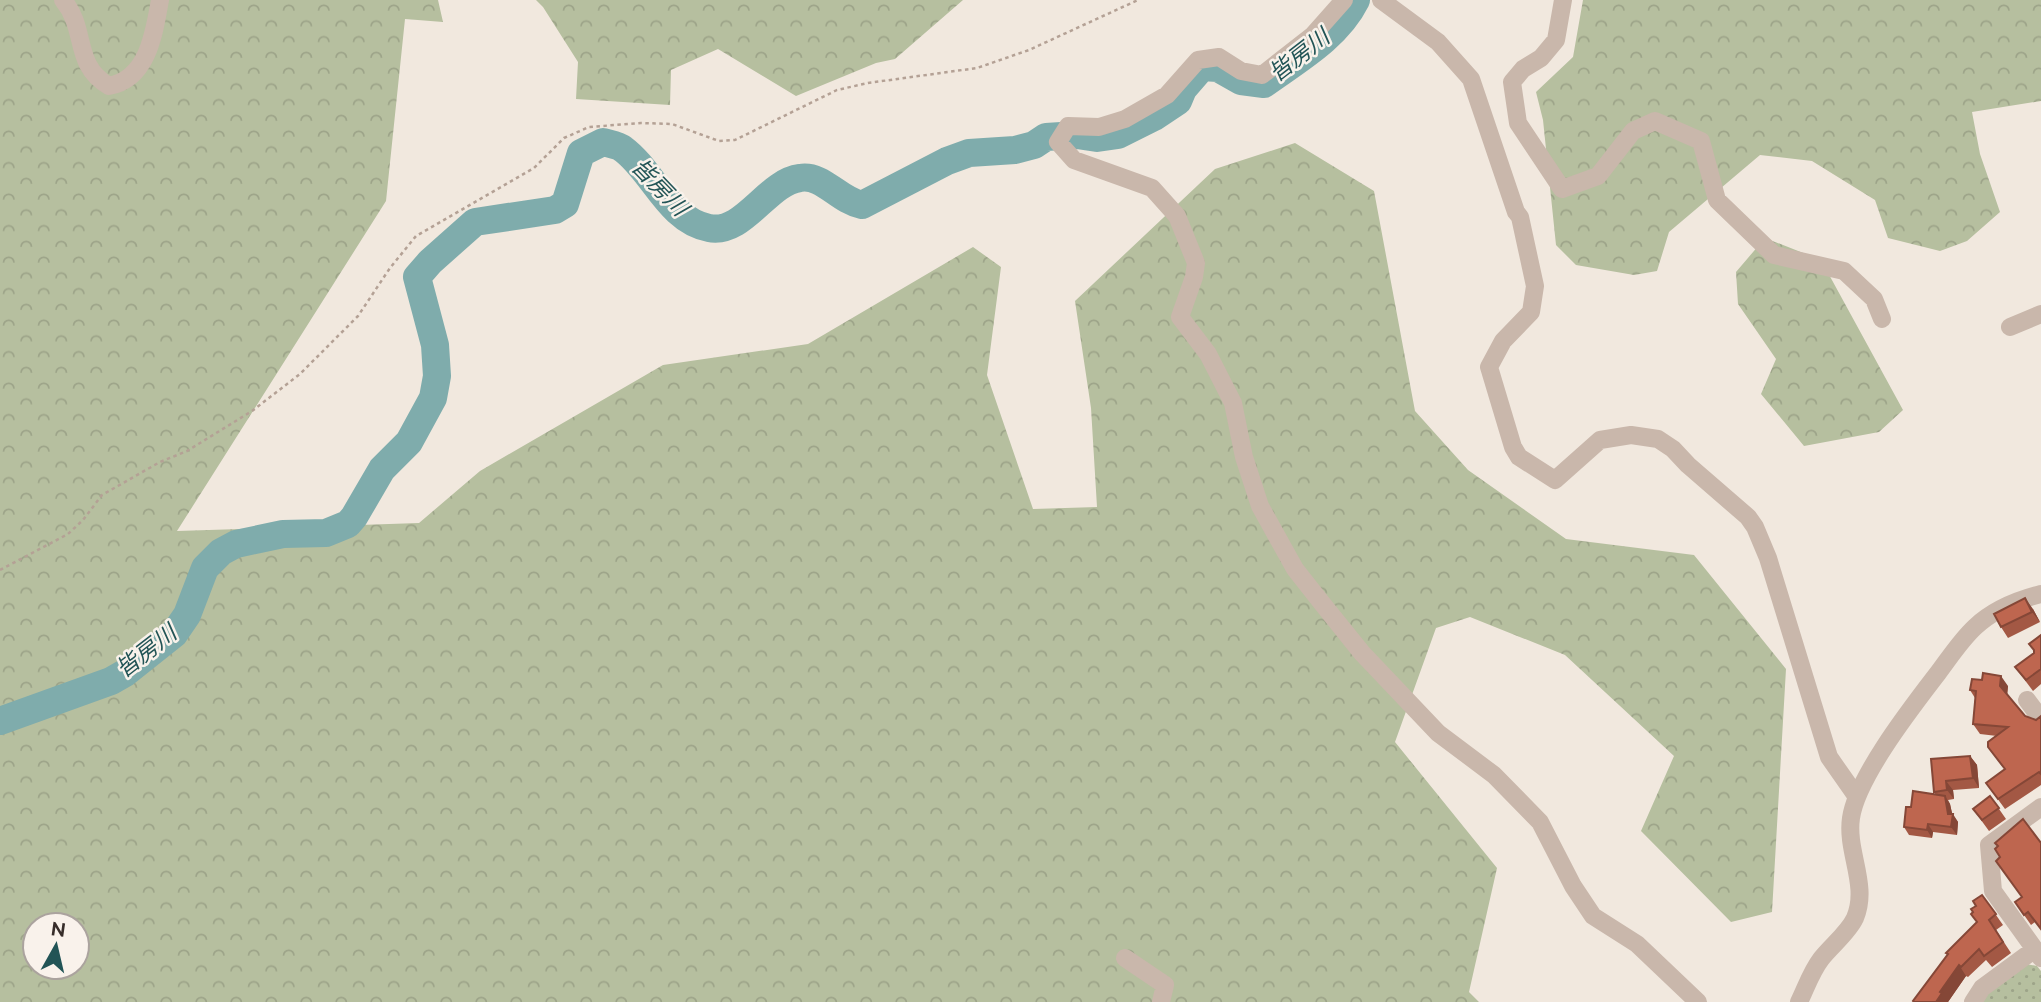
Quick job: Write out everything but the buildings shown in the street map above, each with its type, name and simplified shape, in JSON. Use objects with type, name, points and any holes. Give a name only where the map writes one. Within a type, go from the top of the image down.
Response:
[{"type":"street","points":[[63,0],[73,13],[88,69],[109,86],[122,83],[136,70],[152,43],[160,0]]},
{"type":"street","points":[[1343,0],[1313,35],[1262,75],[1241,71],[1219,57],[1198,60],[1167,95],[1125,119],[1099,127],[1068,126],[1058,142],[1074,160],[1152,188],[1177,216],[1196,262],[1180,317],[1208,354],[1225,384],[1233,403],[1244,457],[1260,506],[1295,569],[1362,653],[1438,733],[1494,775],[1540,822],[1573,887],[1593,916],[1637,944],[1698,1002]]},
{"type":"street","points":[[1381,0],[1438,42],[1471,79],[1512,201],[1520,217],[1535,286],[1531,312],[1503,341],[1489,367],[1513,447],[1519,457],[1555,480],[1600,440],[1631,435],[1658,439],[1673,449],[1748,517],[1768,558],[1829,757],[1857,797]]},
{"type":"street","points":[[1563,0],[1556,40],[1541,58],[1523,69],[1512,82],[1518,123],[1562,188],[1598,176],[1633,131],[1655,121],[1701,141],[1717,200],[1774,255],[1844,271],[1874,299],[1882,319]]},
{"type":"street","points":[[2010,327],[2041,314]]},
{"type":"street","points":[[1799,1002],[1819,962],[1854,920],[1859,900],[1859,878],[1851,841],[1850,819],[1857,797],[1884,748],[1917,700],[1975,627],[2003,607],[2041,594]]},
{"type":"street","points":[[1973,1002],[1982,988],[2038,954],[1993,891],[1989,845],[2039,814]]},
{"type":"street","points":[[1125,958],[1165,985],[1161,1002]]},
{"type":"path","points":[[0,570],[68,534],[83,520],[102,495],[160,462],[187,451],[252,411],[300,374],[358,316],[390,268],[416,236],[534,168],[564,138],[589,127],[641,123],[672,124],[719,141],[735,140],[837,90],[868,83],[977,68],[1029,50],[1138,0]]},
{"type":"green space","points":[[0,0],[438,0],[443,22],[405,19],[386,201],[177,531],[419,523],[480,471],[663,365],[808,344],[973,247],[1001,267],[987,375],[1033,509],[1097,507],[1091,408],[1075,301],[1215,169],[1295,143],[1374,191],[1415,411],[1468,470],[1566,539],[1694,555],[1786,669],[1772,912],[1731,922],[1641,831],[1674,756],[1565,655],[1470,617],[1436,628],[1395,742],[1497,868],[1469,992],[1479,1002],[0,1002]]},
{"type":"green space","points":[[536,0],[963,0],[895,59],[876,63],[796,96],[718,49],[671,70],[670,105],[576,99],[578,62]]},
{"type":"green space","points":[[1583,0],[2041,0],[2041,101],[1972,112],[1980,154],[2000,212],[1967,241],[1940,251],[1888,238],[1875,200],[1812,161],[1760,155],[1669,232],[1657,271],[1634,275],[1576,265],[1556,245],[1543,120],[1536,92],[1573,57]]},
{"type":"green space","points":[[1765,238],[1821,260],[1903,410],[1879,432],[1804,446],[1761,394],[1776,359],[1738,304],[1736,272]]},
{"type":"green space","points":[[2026,964],[2037,966],[2041,971],[2041,1002],[1979,1002],[1986,992]]},
{"type":"waterway","name":"皆房川","points":[[0,721],[111,681],[125,673],[174,634],[187,615],[205,568],[221,552],[236,544],[283,534],[326,533],[348,524],[382,469],[409,442],[433,398],[437,376],[435,345],[417,277],[475,222],[555,210],[565,204],[581,153],[603,142],[621,148],[634,158],[672,206],[683,216],[709,228],[722,228],[733,224],[777,188],[800,178],[823,183],[845,198],[862,205],[947,161],[969,153],[1015,150],[1034,145],[1046,137],[1077,135],[1097,138],[1118,135],[1178,101],[1183,89],[1202,67],[1218,68],[1241,81],[1264,84],[1327,37],[1348,14],[1356,0]]}]
